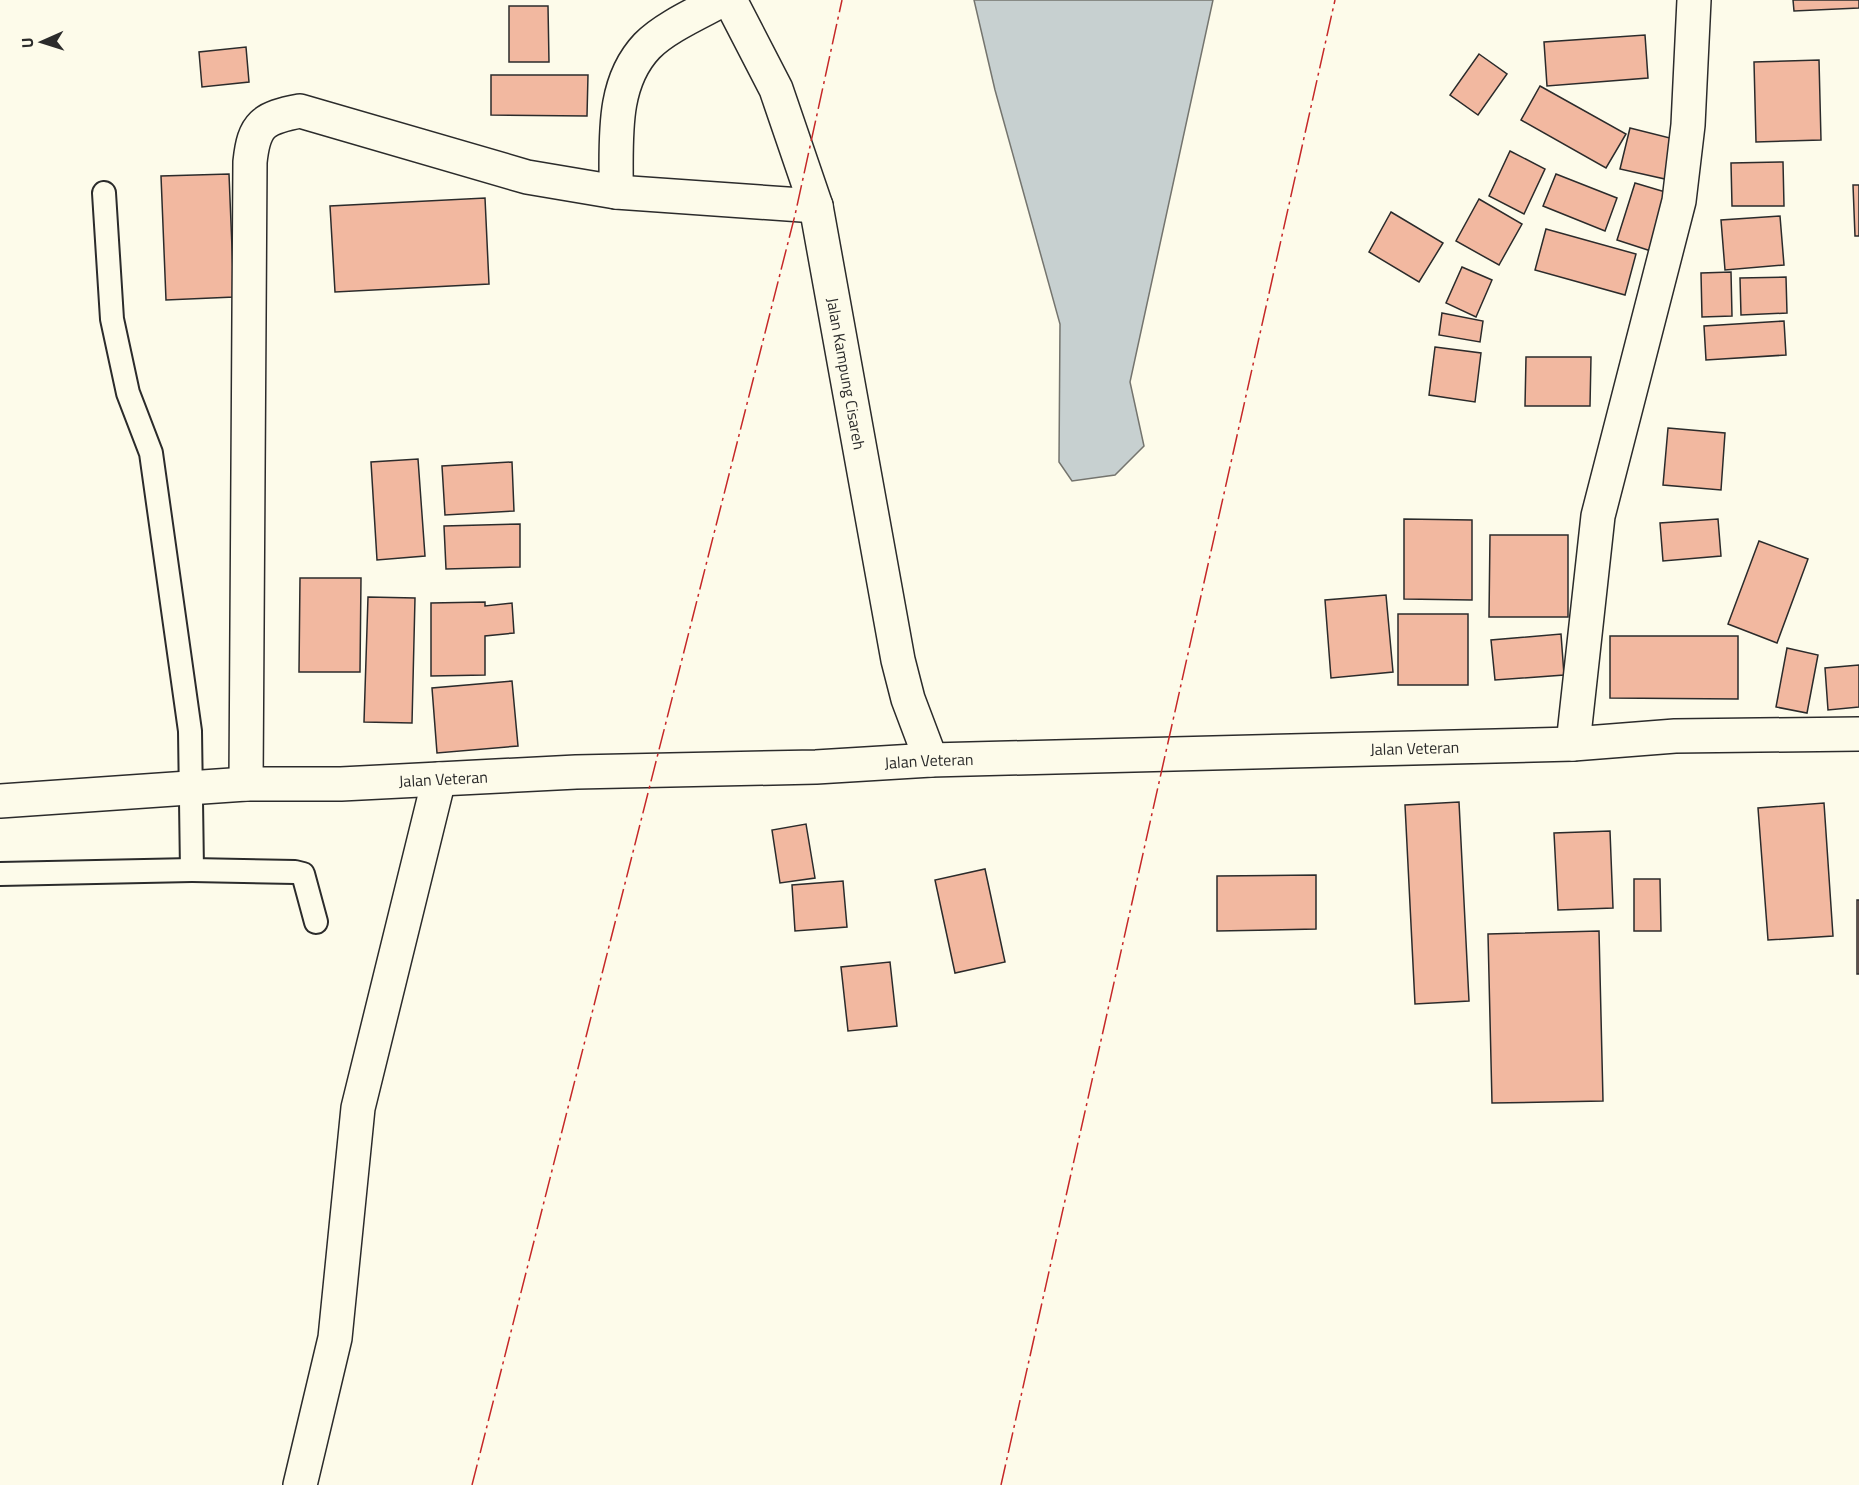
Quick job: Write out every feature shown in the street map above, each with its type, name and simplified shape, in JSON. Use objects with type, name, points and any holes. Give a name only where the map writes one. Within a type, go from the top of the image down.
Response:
[{"type":"street","points":[[616,192],[620,92],[634,63],[648,44],[722,0]]},
{"type":"street","name":"Jalan Kampung Cisareh","points":[[730,0],[776,89],[816,206],[898,660],[908,699],[931,760]]},
{"type":"street","points":[[1573,744],[1598,516],[1679,201],[1688,124],[1694,0]]},
{"type":"street","points":[[246,784],[250,162],[252,140],[259,127],[273,116],[300,111],[527,177],[616,192],[816,206]]},
{"type":"street","name":"Jalan Veteran","points":[[0,801],[246,784],[341,784],[576,772],[816,767],[931,760],[1573,744],[1675,736],[1859,734]]},
{"type":"street","points":[[300,1485],[335,1338],[358,1108],[439,779]]},
{"type":"lane","points":[[104,193],[112,319],[128,393],[151,453],[190,731],[192,870]]},
{"type":"lane","points":[[0,874],[192,870],[295,872],[303,874],[316,922]]},
{"type":"shaded area","points":[[974,0],[1213,0],[1130,382],[1144,446],[1115,475],[1072,481],[1059,462],[1060,324],[995,90]]},
{"type":"building","points":[[1793,0],[1859,0],[1859,8],[1794,11]]},
{"type":"building","points":[[509,6],[548,6],[549,62],[509,62]]},
{"type":"building","points":[[1645,35],[1648,78],[1547,86],[1544,42]]},
{"type":"building","points":[[246,47],[249,82],[202,87],[199,52]]},
{"type":"building","points":[[1479,54],[1507,74],[1478,115],[1450,95]]},
{"type":"building","points":[[1819,60],[1821,140],[1756,142],[1754,62]]},
{"type":"building","points":[[491,75],[588,75],[587,116],[491,115]]},
{"type":"building","points":[[1540,86],[1626,134],[1606,168],[1521,120]]},
{"type":"building","points":[[1630,128],[1674,139],[1665,179],[1620,169]]},
{"type":"building","points":[[1510,151],[1545,169],[1524,214],[1489,196]]},
{"type":"building","points":[[1783,162],[1784,206],[1732,206],[1731,163]]},
{"type":"building","points":[[229,174],[234,297],[166,300],[161,176]]},
{"type":"building","points":[[1556,174],[1617,198],[1605,231],[1543,206]]},
{"type":"building","points":[[1635,183],[1672,194],[1654,252],[1617,240]]},
{"type":"building","points":[[1853,185],[1859,185],[1859,236],[1855,236]]},
{"type":"building","points":[[485,198],[489,284],[335,292],[330,206]]},
{"type":"building","points":[[1479,199],[1522,224],[1499,265],[1456,241]]},
{"type":"building","points":[[1391,212],[1443,243],[1419,282],[1369,252]]},
{"type":"building","points":[[1780,216],[1784,265],[1725,270],[1721,220]]},
{"type":"building","points":[[1546,229],[1636,254],[1625,295],[1535,270]]},
{"type":"building","points":[[1462,267],[1492,280],[1476,317],[1446,303]]},
{"type":"building","points":[[1731,272],[1732,316],[1702,317],[1701,273]]},
{"type":"building","points":[[1786,277],[1787,313],[1741,315],[1740,278]]},
{"type":"building","points":[[1442,313],[1483,321],[1480,342],[1439,335]]},
{"type":"building","points":[[1784,321],[1786,355],[1706,360],[1704,326]]},
{"type":"building","points":[[1435,347],[1481,353],[1475,402],[1429,395]]},
{"type":"building","points":[[1526,357],[1591,357],[1590,406],[1525,406]]},
{"type":"building","points":[[1668,428],[1725,433],[1721,490],[1663,485]]},
{"type":"building","points":[[418,459],[425,556],[377,560],[371,462]]},
{"type":"building","points":[[512,462],[514,511],[445,515],[442,466]]},
{"type":"building","points":[[1404,519],[1472,520],[1472,600],[1404,599]]},
{"type":"building","points":[[1718,519],[1721,556],[1663,561],[1660,523]]},
{"type":"building","points":[[520,524],[520,567],[446,569],[444,526]]},
{"type":"building","points":[[1490,535],[1568,535],[1568,617],[1489,617]]},
{"type":"building","points":[[1759,541],[1808,559],[1777,643],[1728,624]]},
{"type":"building","points":[[300,578],[361,578],[360,672],[299,672]]},
{"type":"building","points":[[1386,595],[1393,672],[1331,678],[1325,600]]},
{"type":"building","points":[[368,597],[415,598],[412,723],[364,722]]},
{"type":"building","points":[[485,602],[485,606],[512,603],[514,633],[485,636],[485,675],[431,676],[431,603]]},
{"type":"building","points":[[1398,614],[1468,614],[1468,685],[1398,685]]},
{"type":"building","points":[[1561,634],[1564,675],[1495,680],[1491,640]]},
{"type":"building","points":[[1610,636],[1738,636],[1738,699],[1610,698]]},
{"type":"building","points":[[1787,648],[1818,655],[1807,713],[1776,707]]},
{"type":"building","points":[[1859,665],[1859,707],[1828,710],[1825,668]]},
{"type":"building","points":[[512,681],[518,746],[437,753],[432,688]]},
{"type":"building","points":[[1459,802],[1469,1001],[1415,1004],[1405,805]]},
{"type":"building","points":[[1824,803],[1833,936],[1768,940],[1758,808]]},
{"type":"building","points":[[806,824],[815,878],[780,883],[772,830]]},
{"type":"building","points":[[1610,831],[1613,908],[1558,910],[1554,833]]},
{"type":"building","points":[[985,869],[1005,962],[955,973],[935,880]]},
{"type":"building","points":[[1316,875],[1316,929],[1217,931],[1217,876]]},
{"type":"building","points":[[1634,879],[1660,879],[1661,931],[1634,931]]},
{"type":"building","points":[[843,881],[847,927],[795,931],[792,885]]},
{"type":"building","points":[[1857,900],[1859,900],[1859,974],[1857,974]]},
{"type":"building","points":[[1599,931],[1603,1101],[1492,1103],[1488,934]]},
{"type":"building","points":[[890,962],[897,1026],[848,1031],[841,967]]},
{"type":"power","points":[[472,1485],[795,215],[842,0]]},
{"type":"power","points":[[1001,1485],[1335,0]]}]
